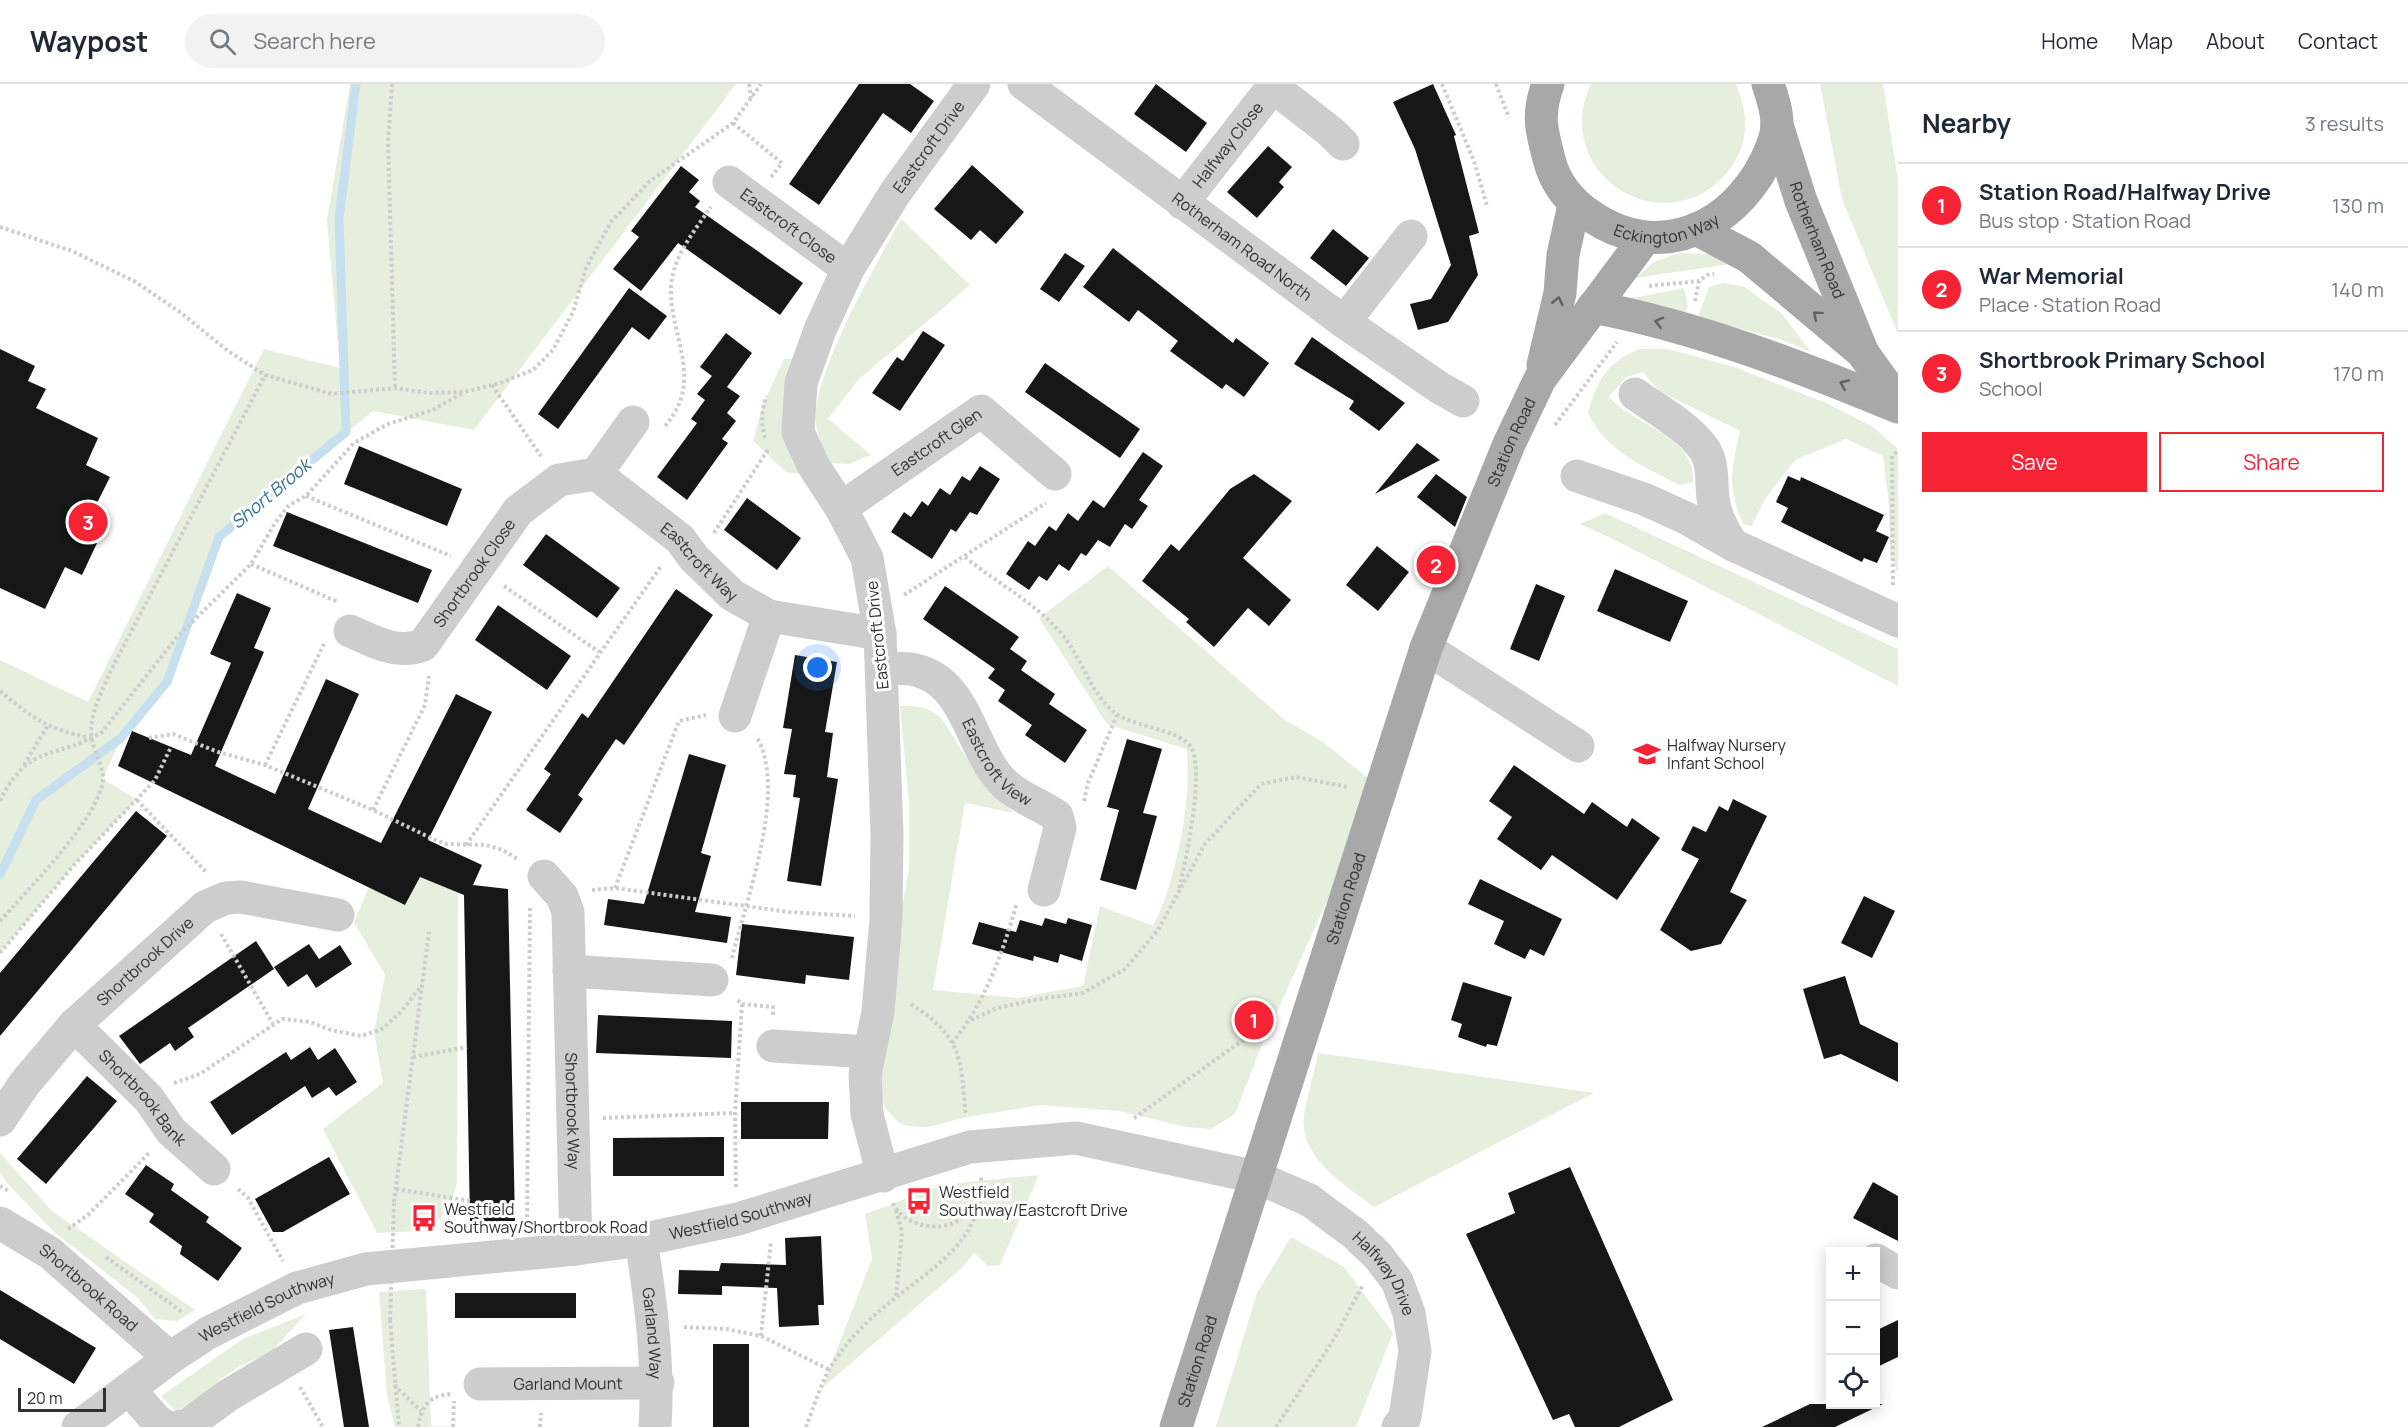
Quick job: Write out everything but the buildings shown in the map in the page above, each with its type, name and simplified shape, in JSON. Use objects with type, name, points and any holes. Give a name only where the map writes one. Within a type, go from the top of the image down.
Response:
[{"type":"main road","name":"Eckington Way","points":[[1540,90],[1540,124],[1553,176],[1574,205],[1610,229],[1645,238],[1675,237],[1696,229],[1725,214],[1746,194],[1765,163],[1777,125],[1768,84]]},
{"type":"main road","name":"Rotherham Road","points":[[1777,125],[1802,201],[1862,352],[1898,402]]},
{"type":"main road","name":"Station Road","points":[[1176,1427],[1426,648],[1504,455],[1539,379],[1560,293],[1563,255],[1574,205]]},
{"type":"main road","name":"Rotherham Road","points":[[1696,229],[1749,257],[1862,352]]},
{"type":"main road","name":"Station Road","points":[[1539,379],[1645,238]]},
{"type":"main road","points":[[1593,307],[1688,329],[1815,372],[1898,407]]},
{"type":"street","name":"Eastcroft Drive","points":[[883,1176],[867,1114],[865,1074],[878,1012],[886,919],[887,834],[883,669],[879,623],[867,558],[841,508],[813,465],[798,432],[801,383],[820,330],[848,269],[895,193],[974,84]]},
{"type":"street","name":"Rotherham Road North","points":[[1024,84],[1344,322],[1440,388],[1463,401]]},
{"type":"street","name":"Halfway Close","points":[[1182,203],[1274,85],[1343,144]]},
{"type":"street","name":"Eastcroft Close","points":[[741,191],[848,269]]},
{"type":"street","points":[[1344,322],[1411,236]]},
{"type":"street","points":[[1635,394],[1678,424],[1704,449],[1711,469],[1714,503],[1721,528],[1733,545]]},
{"type":"street","name":"Eastcroft Glen","points":[[841,508],[981,411],[1055,474]]},
{"type":"street","points":[[596,474],[633,422]]},
{"type":"street","name":"Shortbrook Close","points":[[409,651],[423,645],[428,639],[518,512],[559,480],[596,474]]},
{"type":"street","name":"Eastcroft Way","points":[[596,474],[687,548],[732,596],[770,616],[879,623]]},
{"type":"street","points":[[1577,476],[1686,518],[1733,545],[1895,620]]},
{"type":"street","points":[[735,716],[770,616]]},
{"type":"street","points":[[350,631],[387,647],[409,651]]},
{"type":"street","points":[[1426,648],[1578,746]]},
{"type":"street","name":"Eastcroft View","points":[[883,669],[912,669],[939,682],[958,701],[980,747],[1000,778],[1021,797],[1057,816],[1060,828]]},
{"type":"street","points":[[1044,890],[1060,828]]},
{"type":"street","name":"Shortbrook Way","points":[[545,892],[568,912],[576,1250]]},
{"type":"street","points":[[215,903],[241,897],[338,915]]},
{"type":"street","name":"Shortbrook Drive","points":[[0,1120],[25,1083],[74,1025],[215,903]]},
{"type":"street","points":[[569,971],[712,980]]},
{"type":"street","name":"Shortbrook Bank","points":[[74,1025],[149,1099],[171,1131],[214,1169]]},
{"type":"street","points":[[773,1046],[869,1052]]},
{"type":"street","name":"Westfield Southway","points":[[78,1427],[170,1358],[254,1308],[297,1288],[366,1269],[576,1250],[641,1240],[738,1219],[883,1176],[970,1147],[1076,1138],[1256,1177]]},
{"type":"street","name":"Halfway Drive","points":[[1256,1177],[1309,1200],[1355,1234],[1378,1256],[1397,1281],[1409,1313],[1415,1351],[1405,1417],[1398,1427]]},
{"type":"street","name":"Shortbrook Road","points":[[6,1235],[50,1253],[170,1358]]},
{"type":"street","name":"Garland Way","points":[[641,1240],[655,1326],[658,1383],[655,1427]]},
{"type":"street","points":[[1880,1263],[1898,1273]]},
{"type":"street","points":[[177,1427],[188,1425],[227,1396],[295,1354]]},
{"type":"street","name":"Garland Mount","points":[[480,1384],[658,1383]]},
{"type":"street","points":[[129,1389],[157,1421],[167,1427]]},
{"type":"path","points":[[392,84],[388,142],[395,388]]},
{"type":"path","points":[[749,84],[751,98]]},
{"type":"path","points":[[0,228],[72,251],[134,281],[180,312],[228,351],[265,375],[332,394],[395,388],[429,393],[464,392],[492,385],[532,370],[553,350],[573,312],[586,268],[611,222],[650,181],[733,123],[761,84]]},
{"type":"path","points":[[1442,84],[1474,161],[1487,206]]},
{"type":"path","points":[[1496,84],[1511,125]]},
{"type":"path","points":[[633,422],[654,437],[668,422],[682,393],[685,362],[671,288],[691,236],[741,191],[782,163],[733,123]]},
{"type":"path","points":[[1641,287],[1699,281],[1707,275],[1718,274]]},
{"type":"path","points":[[1688,329],[1699,281]]},
{"type":"path","points":[[1553,428],[1619,339]]},
{"type":"path","points":[[0,921],[59,856],[93,806],[103,780],[92,738],[93,713],[111,670],[265,375]]},
{"type":"path","points":[[492,385],[559,480]]},
{"type":"path","points":[[23,765],[46,752],[92,738],[102,732],[177,638],[251,564],[274,522],[289,505],[306,496],[354,442],[388,424],[433,410],[464,392]]},
{"type":"path","points":[[465,846],[599,652],[687,548],[716,532],[769,448]]},
{"type":"path","points":[[1895,620],[1892,456],[1898,450]]},
{"type":"path","points":[[879,623],[965,557],[1050,501],[1055,474]]},
{"type":"path","points":[[306,496],[477,567],[599,652]]},
{"type":"path","points":[[965,557],[992,579],[1036,608],[1062,635],[1099,698],[1117,715],[1183,739],[1192,749],[1195,769],[1192,838],[1176,901]]},
{"type":"path","points":[[251,564],[359,611],[350,631],[334,624],[265,765]]},
{"type":"path","points":[[373,810],[425,705],[429,676],[409,651]]},
{"type":"path","points":[[0,691],[34,720],[92,738]]},
{"type":"path","points":[[615,888],[679,721],[702,715],[735,716],[755,734],[765,750],[767,799],[760,861],[749,905],[742,916],[729,967],[712,980],[742,1004],[735,1113],[738,1219]]},
{"type":"path","points":[[1060,828],[1080,815],[1088,783],[1117,715]]},
{"type":"path","points":[[0,799],[48,726]]},
{"type":"path","points":[[149,738],[173,734],[218,752],[265,765],[373,810],[433,839],[465,846],[486,845],[503,850],[545,892],[527,1254]]},
{"type":"path","points":[[0,953],[74,865],[155,780],[170,748]]},
{"type":"path","points":[[971,1020],[997,1008],[1083,993],[1125,969],[1158,930],[1176,901],[1205,844],[1261,784],[1296,777],[1338,783],[1377,797]]},
{"type":"path","points":[[137,800],[188,851],[273,1024]]},
{"type":"path","points":[[952,1043],[971,1020],[988,987],[1003,950],[1022,886],[1044,890]]},
{"type":"path","points":[[545,892],[615,888],[789,912],[886,919]]},
{"type":"path","points":[[399,1427],[390,1320],[394,1202],[429,932]]},
{"type":"path","points":[[880,984],[938,1024],[952,1043],[959,1054],[966,1117]]},
{"type":"path","points":[[149,1099],[173,1083],[200,1074],[282,1019],[295,1019],[361,1036],[382,1029],[400,1013],[422,985]]},
{"type":"path","points":[[1102,1142],[1209,1062],[1316,989]]},
{"type":"path","points":[[413,1057],[467,1047]]},
{"type":"path","points":[[573,1119],[735,1113]]},
{"type":"path","points":[[50,1253],[66,1230],[89,1214],[171,1131]]},
{"type":"path","points":[[214,1169],[248,1198],[297,1288]]},
{"type":"path","points":[[883,1176],[902,1232],[896,1298]]},
{"type":"path","points":[[806,1427],[836,1357],[858,1331],[896,1298],[935,1269],[969,1233],[982,1192],[981,1176]]},
{"type":"path","points":[[396,1189],[470,1201]]},
{"type":"path","points":[[896,1209],[915,1223],[934,1227],[952,1224],[978,1204]]},
{"type":"path","points":[[761,1336],[768,1288],[772,1209]]},
{"type":"path","points":[[1276,1427],[1330,1344],[1378,1256]]},
{"type":"path","points":[[655,1326],[726,1329],[761,1336],[830,1370]]},
{"type":"path","points":[[295,1354],[323,1427]]},
{"type":"path","points":[[394,1385],[421,1411]]},
{"type":"path","points":[[418,1427],[421,1411],[435,1396],[455,1394],[453,1427]]},
{"type":"green space","points":[[350,84],[736,84],[474,430],[373,411],[219,537],[167,682],[121,738],[103,779],[137,800],[74,865],[0,953],[0,660],[88,702],[264,349],[340,368],[327,220]]},
{"type":"green space","points":[[1591,84],[1736,84],[1743,104],[1745,134],[1743,144],[1734,163],[1709,189],[1681,201],[1652,202],[1624,192],[1602,174],[1587,149],[1582,118]]},
{"type":"green space","points":[[1820,84],[1883,84],[1898,180],[1898,334],[1842,199]]},
{"type":"green space","points":[[901,219],[970,285],[858,380],[828,419],[871,455],[849,464],[828,463],[816,423],[817,403],[824,377],[834,349],[862,290]]},
{"type":"green space","points":[[1679,253],[1714,254],[1730,264],[1635,278],[1654,262]]},
{"type":"green space","points":[[1723,283],[1743,286],[1782,314],[1811,352],[1782,340],[1698,317],[1709,287]]},
{"type":"green space","points":[[1684,288],[1688,307],[1685,315],[1628,299]]},
{"type":"green space","points":[[1640,349],[1668,349],[1734,367],[1826,403],[1873,427],[1898,449],[1898,573],[1890,555],[1889,505],[1883,456],[1846,439],[1795,460],[1765,499],[1752,526],[1743,524],[1733,488],[1733,468],[1740,431],[1659,391],[1643,372],[1626,377],[1609,397],[1633,416],[1675,442],[1685,453],[1692,466],[1693,482],[1679,485],[1639,464],[1615,447],[1605,438],[1588,413],[1595,391],[1611,366]]},
{"type":"green space","points":[[784,359],[794,359],[783,417],[784,430],[800,474],[786,472],[753,441],[763,404]]},
{"type":"green space","points":[[1605,513],[1898,649],[1898,686],[1580,524]]},
{"type":"green space","points":[[1108,566],[1286,721],[1323,742],[1369,779],[1366,793],[1327,901],[1261,1047],[1235,1114],[1211,1129],[1186,1127],[1119,1111],[1041,1105],[967,1117],[927,1127],[908,1126],[898,1122],[885,1108],[878,1082],[888,987],[909,868],[909,802],[900,706],[912,706],[932,711],[942,719],[979,778],[1014,813],[965,803],[933,990],[1018,998],[1083,986],[1100,906],[1153,926],[1169,888],[1185,814],[1188,768],[1186,749],[1107,724],[1039,618]]},
{"type":"green space","points":[[420,877],[458,892],[457,1183],[445,1212],[438,1221],[430,1226],[408,1232],[377,1233],[323,1129],[383,1083],[374,1032],[385,975],[354,922],[369,887],[405,905]]},
{"type":"green space","points":[[1318,1053],[1594,1093],[1374,1207],[1338,1180],[1317,1158],[1309,1145],[1304,1131],[1304,1116]]},
{"type":"green space","points":[[0,1153],[52,1211],[195,1310],[177,1321],[155,1319],[138,1298],[53,1231],[6,1182],[0,1173]]},
{"type":"green space","points":[[1039,1175],[1000,1265],[988,1266],[974,1253],[963,1267],[822,1388],[872,1259],[865,1214],[932,1189],[959,1183]]},
{"type":"green space","points":[[1291,1237],[1344,1267],[1393,1333],[1356,1427],[1216,1427],[1257,1293]]},
{"type":"green space","points":[[426,1289],[431,1426],[458,1427],[395,1427],[387,1395],[379,1292]]},
{"type":"green space","points":[[306,1314],[271,1352],[240,1366],[218,1381],[210,1394],[176,1411],[161,1396],[243,1339]]},
{"type":"waterway","name":"Short Brook","points":[[0,875],[36,800],[121,738],[167,682],[219,537],[346,432],[339,218],[356,84]]},
{"type":"place","name":"Shortbrook Primary School","points":[[88,522]]},
{"type":"place","name":"War Memorial","points":[[1436,565]]},
{"type":"place","name":"Halfway Nursery Infant School","points":[[1647,754]]},
{"type":"place","name":"Station Road/Halfway Drive","points":[[1254,1020]]},
{"type":"place","name":"Westfield Southway/Eastcroft Drive","points":[[919,1201]]},
{"type":"place","name":"Westfield Southway/Shortbrook Road","points":[[424,1218]]}]
